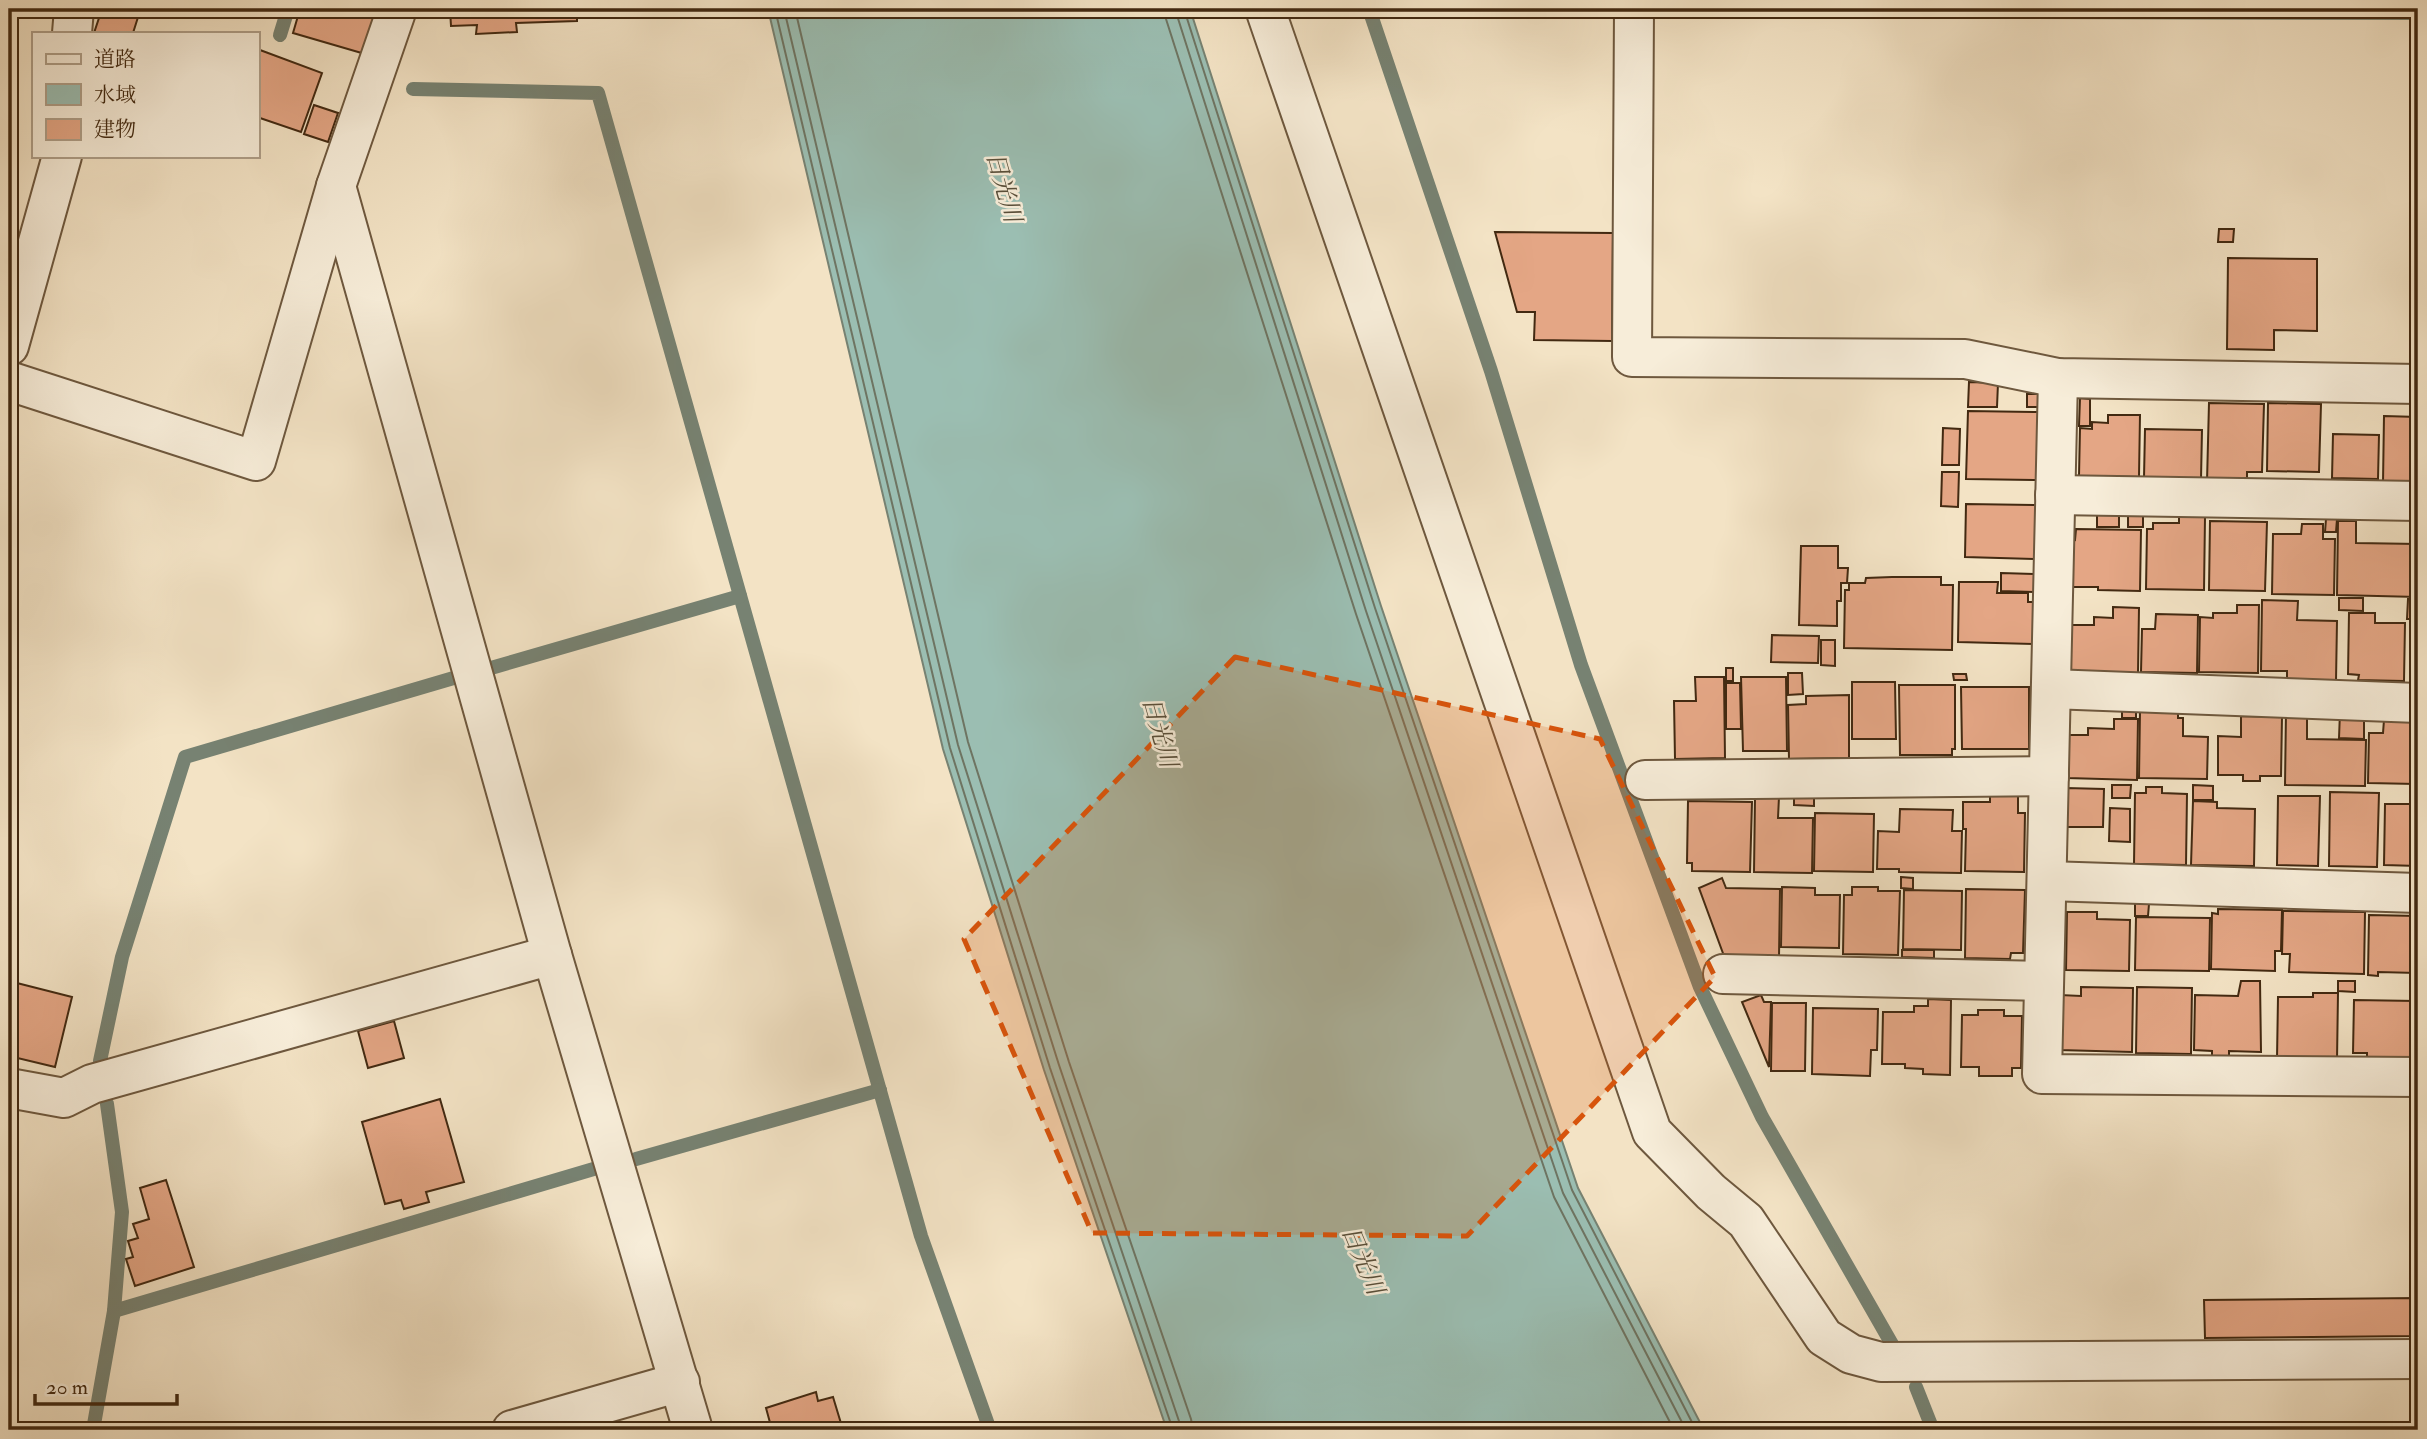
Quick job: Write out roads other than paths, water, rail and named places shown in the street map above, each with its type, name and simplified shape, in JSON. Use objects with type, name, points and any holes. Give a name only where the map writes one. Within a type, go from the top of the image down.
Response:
[{"type":"street","points":[[72,32],[74,9]]},
{"type":"street","points":[[9,381],[256,460],[336,186],[397,9]]},
{"type":"street","points":[[1265,9],[1652,1132],[1711,1192],[1746,1221],[1824,1337],[1851,1354],[1881,1362],[2418,1359]]},
{"type":"street","points":[[1634,9],[1632,357],[1965,359],[2058,378],[2418,384]]},
{"type":"street","points":[[9,346],[61,158]]},
{"type":"street","points":[[336,186],[552,955],[694,1430]]},
{"type":"street","points":[[2058,378],[2042,1074],[2418,1077]]},
{"type":"street","points":[[2055,495],[2418,501]]},
{"type":"street","points":[[2051,689],[2418,703]]},
{"type":"street","points":[[1645,780],[2049,776]]},
{"type":"street","points":[[2047,881],[2418,893]]},
{"type":"street","points":[[9,1088],[64,1098],[92,1084],[552,955]]},
{"type":"street","points":[[1723,974],[2044,981]]},
{"type":"street","points":[[512,1430],[680,1382]]},
{"type":"water","name":"日光川","points":[[768,9],[1190,9],[1381,606],[1578,1188],[1704,1430],[1167,1430],[1044,1070],[943,749]]},
{"type":"waterway","points":[[280,35],[288,9]]},
{"type":"waterway","points":[[1369,9],[1491,371],[1581,665],[1700,987],[1762,1117],[1893,1346]]},
{"type":"waterway","points":[[1411,11],[1610,11]]},
{"type":"waterway","points":[[1662,11],[2418,13]]},
{"type":"waterway","points":[[413,89],[598,93],[921,1236],[990,1430]]},
{"type":"waterway","points":[[491,668],[740,596]]},
{"type":"waterway","points":[[100,1061],[122,957],[185,757],[457,677]]},
{"type":"waterway","points":[[636,1159],[880,1090]]},
{"type":"waterway","points":[[93,1430],[114,1311],[122,1212],[107,1104]]},
{"type":"waterway","points":[[114,1311],[597,1168]]},
{"type":"waterway","points":[[1916,1387],[1933,1430]]}]
